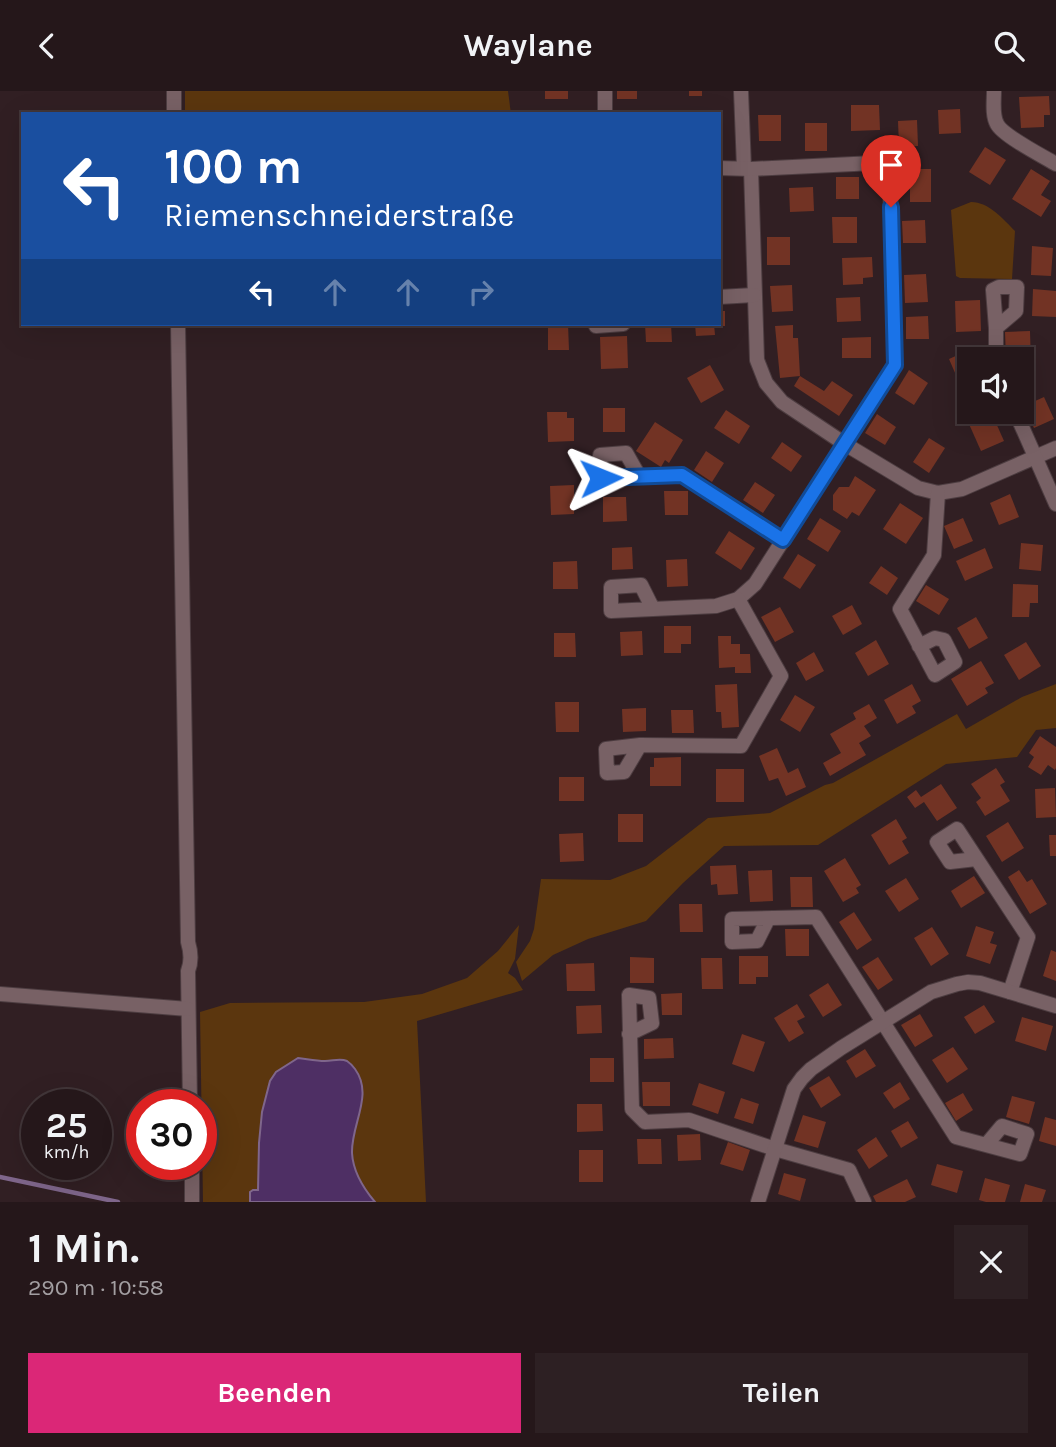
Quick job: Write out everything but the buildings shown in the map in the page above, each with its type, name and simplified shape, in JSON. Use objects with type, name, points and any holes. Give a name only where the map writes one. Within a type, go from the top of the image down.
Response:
[{"type":"street","points":[[174,91],[174,112]]},
{"type":"street","points":[[605,91],[606,112]]},
{"type":"street","points":[[741,91],[748,168],[757,360],[766,383],[782,402],[918,488],[938,493],[962,489],[1056,448]]},
{"type":"street","points":[[994,91],[997,125],[1056,164]]},
{"type":"street","points":[[653,609],[716,606],[738,599],[755,584],[895,365],[890,180],[884,168],[874,163],[721,168]]},
{"type":"street","points":[[721,296],[754,295]]},
{"type":"street","points":[[178,326],[188,942],[184,950],[188,971],[190,1089]]},
{"type":"street","points":[[996,328],[996,347]]},
{"type":"street","points":[[1021,424],[1056,504]]},
{"type":"street","points":[[639,477],[682,475],[783,540]]},
{"type":"street","points":[[919,646],[900,609],[934,555],[938,493]]},
{"type":"street","points":[[639,745],[741,746],[781,676],[738,599]]},
{"type":"street","points":[[976,859],[1028,937],[1010,992]]},
{"type":"street","points":[[768,919],[816,917],[956,1137],[986,1145]]},
{"type":"street","points":[[758,1202],[794,1089],[811,1069],[841,1048],[945,986],[980,983],[1056,1006]]},
{"type":"street","points":[[0,994],[188,1009]]},
{"type":"street","points":[[629,1034],[632,1109],[645,1122],[689,1121],[849,1170],[864,1202]]},
{"type":"street","points":[[192,1180],[192,1202]]},
{"type":"shaded area","points":[[185,91],[508,91],[511,112],[185,112]]},
{"type":"shaded area","points":[[971,202],[990,208],[1015,231],[1012,279],[956,276],[951,210]]},
{"type":"shaded area","points":[[203,326],[273,326],[208,327]]},
{"type":"shaded area","points":[[1056,684],[1056,728],[1036,730],[1017,757],[946,764],[818,845],[724,846],[646,921],[588,939],[553,955],[522,981],[516,962],[530,941],[534,929],[541,879],[610,880],[646,866],[708,818],[770,813],[833,783],[957,714],[966,729],[1022,697]]},
{"type":"shaded area","points":[[519,925],[515,959],[508,973],[523,990],[417,1021],[426,1202],[203,1202],[203,1180],[217,1180],[217,1089],[201,1089],[200,1012],[230,1003],[364,1002],[422,994],[467,978],[498,951]]},
{"type":"shaded area","points":[[298,1058],[344,1060],[355,1069],[360,1079],[362,1099],[353,1142],[353,1160],[360,1179],[375,1202],[250,1202],[250,1192],[258,1190],[262,1112],[270,1081],[276,1072]]},
{"type":"waterway","points":[[0,1177],[118,1202]]},
{"type":"route","points":[[601,478],[682,475],[783,540],[895,365],[891,207]]}]
